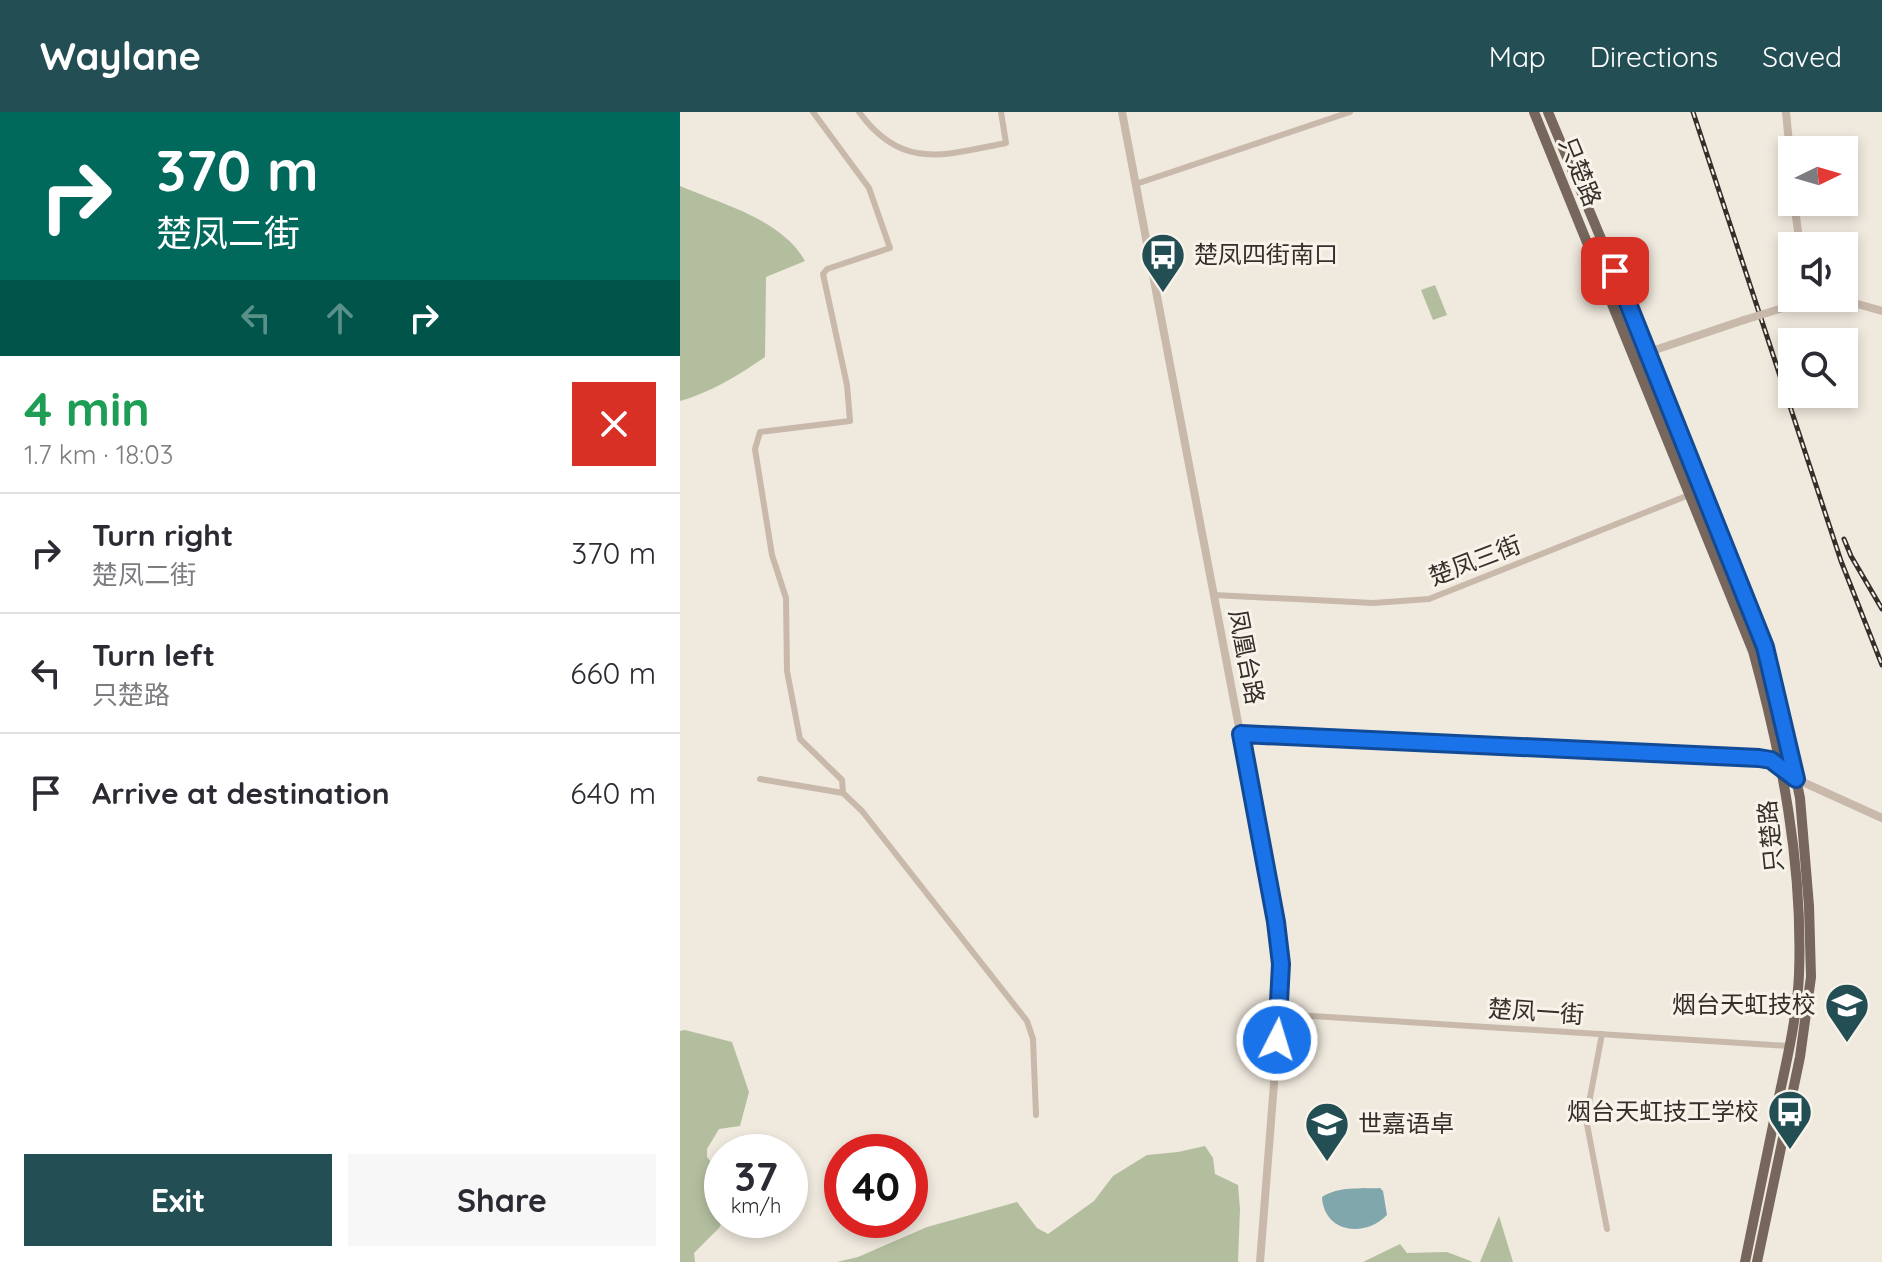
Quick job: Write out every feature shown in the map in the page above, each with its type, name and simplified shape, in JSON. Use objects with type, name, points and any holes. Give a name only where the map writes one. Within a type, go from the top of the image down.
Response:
[{"type":"main road","name":"只楚路","points":[[1534,112],[1753,651],[1789,800],[1799,977],[1789,1046],[1745,1262]]},
{"type":"main road","name":"只楚路","points":[[1548,112],[1648,351],[1765,647],[1796,779],[1809,906],[1811,977],[1800,1057],[1757,1262]]},
{"type":"street","points":[[813,112],[869,188],[890,248],[827,269],[823,274],[847,385],[850,421],[760,432],[755,449],[772,555],[786,598],[787,671],[800,739],[842,780],[843,793]]},
{"type":"street","points":[[859,112],[889,143],[912,154],[944,155],[1006,143],[1001,112]]},
{"type":"street","name":"凤凰台路","points":[[1122,112],[1276,922],[1281,964],[1280,1014],[1260,1262]]},
{"type":"street","points":[[1136,184],[1350,112]]},
{"type":"street","points":[[1786,112],[1788,136]]},
{"type":"street","points":[[1858,304],[1882,311]]},
{"type":"street","points":[[1634,357],[1778,310]]},
{"type":"street","name":"楚凤三街","points":[[1214,595],[1373,603],[1429,599],[1689,495]]},
{"type":"street","points":[[1241,734],[1771,760],[1796,779],[1882,818]]},
{"type":"street","points":[[760,779],[843,793],[862,811],[1027,1021],[1033,1039],[1036,1115]]},
{"type":"street","name":"楚凤一街","points":[[1280,1014],[1789,1046]]},
{"type":"street","points":[[1602,1034],[1586,1119],[1607,1229]]},
{"type":"green space","points":[[680,186],[766,224],[795,246],[805,261],[766,277],[765,357],[703,393],[680,401]]},
{"type":"green space","points":[[1435,285],[1447,315],[1433,320],[1421,290]]},
{"type":"green space","points":[[680,1031],[732,1042],[749,1092],[740,1126],[719,1129],[716,1134],[704,1134],[704,1238],[709,1238],[694,1253],[695,1262],[680,1262]]},
{"type":"green space","points":[[1205,1146],[1213,1158],[1215,1174],[1238,1185],[1238,1262],[837,1262],[858,1257],[902,1238],[928,1238],[928,1227],[1017,1202],[1037,1228],[1048,1234],[1094,1201],[1113,1176],[1147,1155]]},
{"type":"green space","points":[[1499,1216],[1513,1262],[1480,1262]]},
{"type":"green space","points":[[1400,1244],[1407,1253],[1447,1252],[1473,1262],[1363,1262]]},
{"type":"water","points":[[1380,1188],[1387,1215],[1368,1227],[1357,1229],[1338,1225],[1324,1209],[1322,1197],[1329,1193]]},
{"type":"railway","points":[[1693,112],[1841,561],[1882,665]]},
{"type":"railway","points":[[1844,539],[1882,609]]},
{"type":"place","name":"楚凤四街南口","points":[[1163,294]]},
{"type":"place","name":"烟台天虹技校","points":[[1847,1044]]},
{"type":"place","name":"烟台天虹技工学校","points":[[1790,1151]]},
{"type":"place","name":"世嘉语卓","points":[[1327,1163]]},
{"type":"route","points":[[1277,1040],[1281,964],[1241,734],[1759,758],[1771,760],[1796,779],[1765,647],[1615,271]]}]
